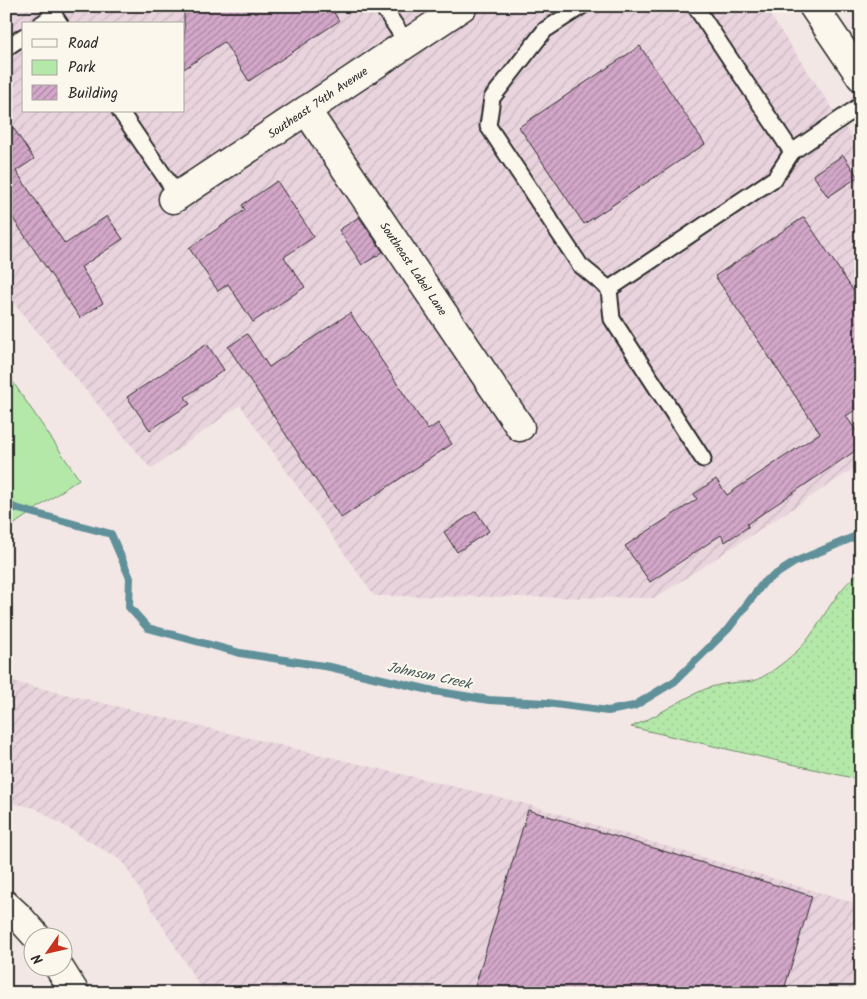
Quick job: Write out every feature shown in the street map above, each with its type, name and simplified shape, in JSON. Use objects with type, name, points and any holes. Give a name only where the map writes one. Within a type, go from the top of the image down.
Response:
[{"type":"street","name":"Southeast 74th Avenue","points":[[175,197],[463,6]]},
{"type":"street","points":[[813,6],[861,77]]},
{"type":"street","name":"Southeast Label Lane","points":[[306,110],[520,427]]},
{"type":"street","points":[[6,905],[27,926]]},
{"type":"street","points":[[64,976],[75,993]]},
{"type":"lane","points":[[382,6],[407,43]]},
{"type":"lane","points":[[582,6],[545,30],[492,98],[488,126],[580,265],[609,289],[612,319],[703,459]]},
{"type":"lane","points":[[695,6],[792,152]]},
{"type":"lane","points":[[6,48],[22,37]]},
{"type":"lane","points":[[609,289],[775,178],[792,152],[861,105]]},
{"type":"lane","points":[[121,112],[175,197]]},
{"type":"shaded area","points":[[6,6],[764,6],[861,151],[861,464],[655,598],[374,596],[240,405],[151,469],[6,294]]},
{"type":"shaded area","points":[[6,680],[523,803],[861,905],[861,993],[204,993],[122,861],[35,808],[6,802]]},
{"type":"green space","points":[[6,372],[79,479],[6,530]]},
{"type":"green space","points":[[861,572],[861,780],[631,727],[707,688],[757,680],[769,673],[787,660],[805,643],[834,599],[851,579]]},
{"type":"building","points":[[184,6],[330,6],[339,21],[249,81],[224,42],[185,68]]},
{"type":"building","points":[[640,46],[705,144],[584,224],[519,127]]},
{"type":"building","points":[[6,117],[34,159],[16,171],[65,244],[107,216],[123,239],[81,267],[103,303],[80,318],[6,208]]},
{"type":"building","points":[[843,155],[858,177],[828,197],[813,175]]},
{"type":"building","points":[[277,181],[314,237],[284,257],[305,287],[253,322],[228,284],[218,291],[189,248],[245,210],[242,205]]},
{"type":"building","points":[[359,217],[383,252],[362,265],[339,230]]},
{"type":"building","points":[[804,217],[861,302],[861,406],[846,416],[861,438],[861,447],[747,524],[748,527],[725,542],[721,535],[650,582],[625,546],[697,499],[694,494],[716,479],[727,495],[820,433],[715,276]]},
{"type":"building","points":[[350,313],[428,430],[438,423],[452,444],[341,518],[228,347],[247,334],[269,367]]},
{"type":"building","points":[[207,344],[224,370],[185,397],[190,404],[150,430],[127,397]]},
{"type":"building","points":[[476,511],[489,531],[457,552],[444,532]]},
{"type":"building","points":[[528,810],[812,896],[783,993],[473,993]]},
{"type":"waterway","name":"Johnson Creek","points":[[6,504],[111,534],[130,578],[129,607],[148,628],[240,653],[330,667],[434,691],[489,700],[547,703],[608,711],[634,706],[675,681],[728,629],[764,582],[795,562],[861,534]]}]
